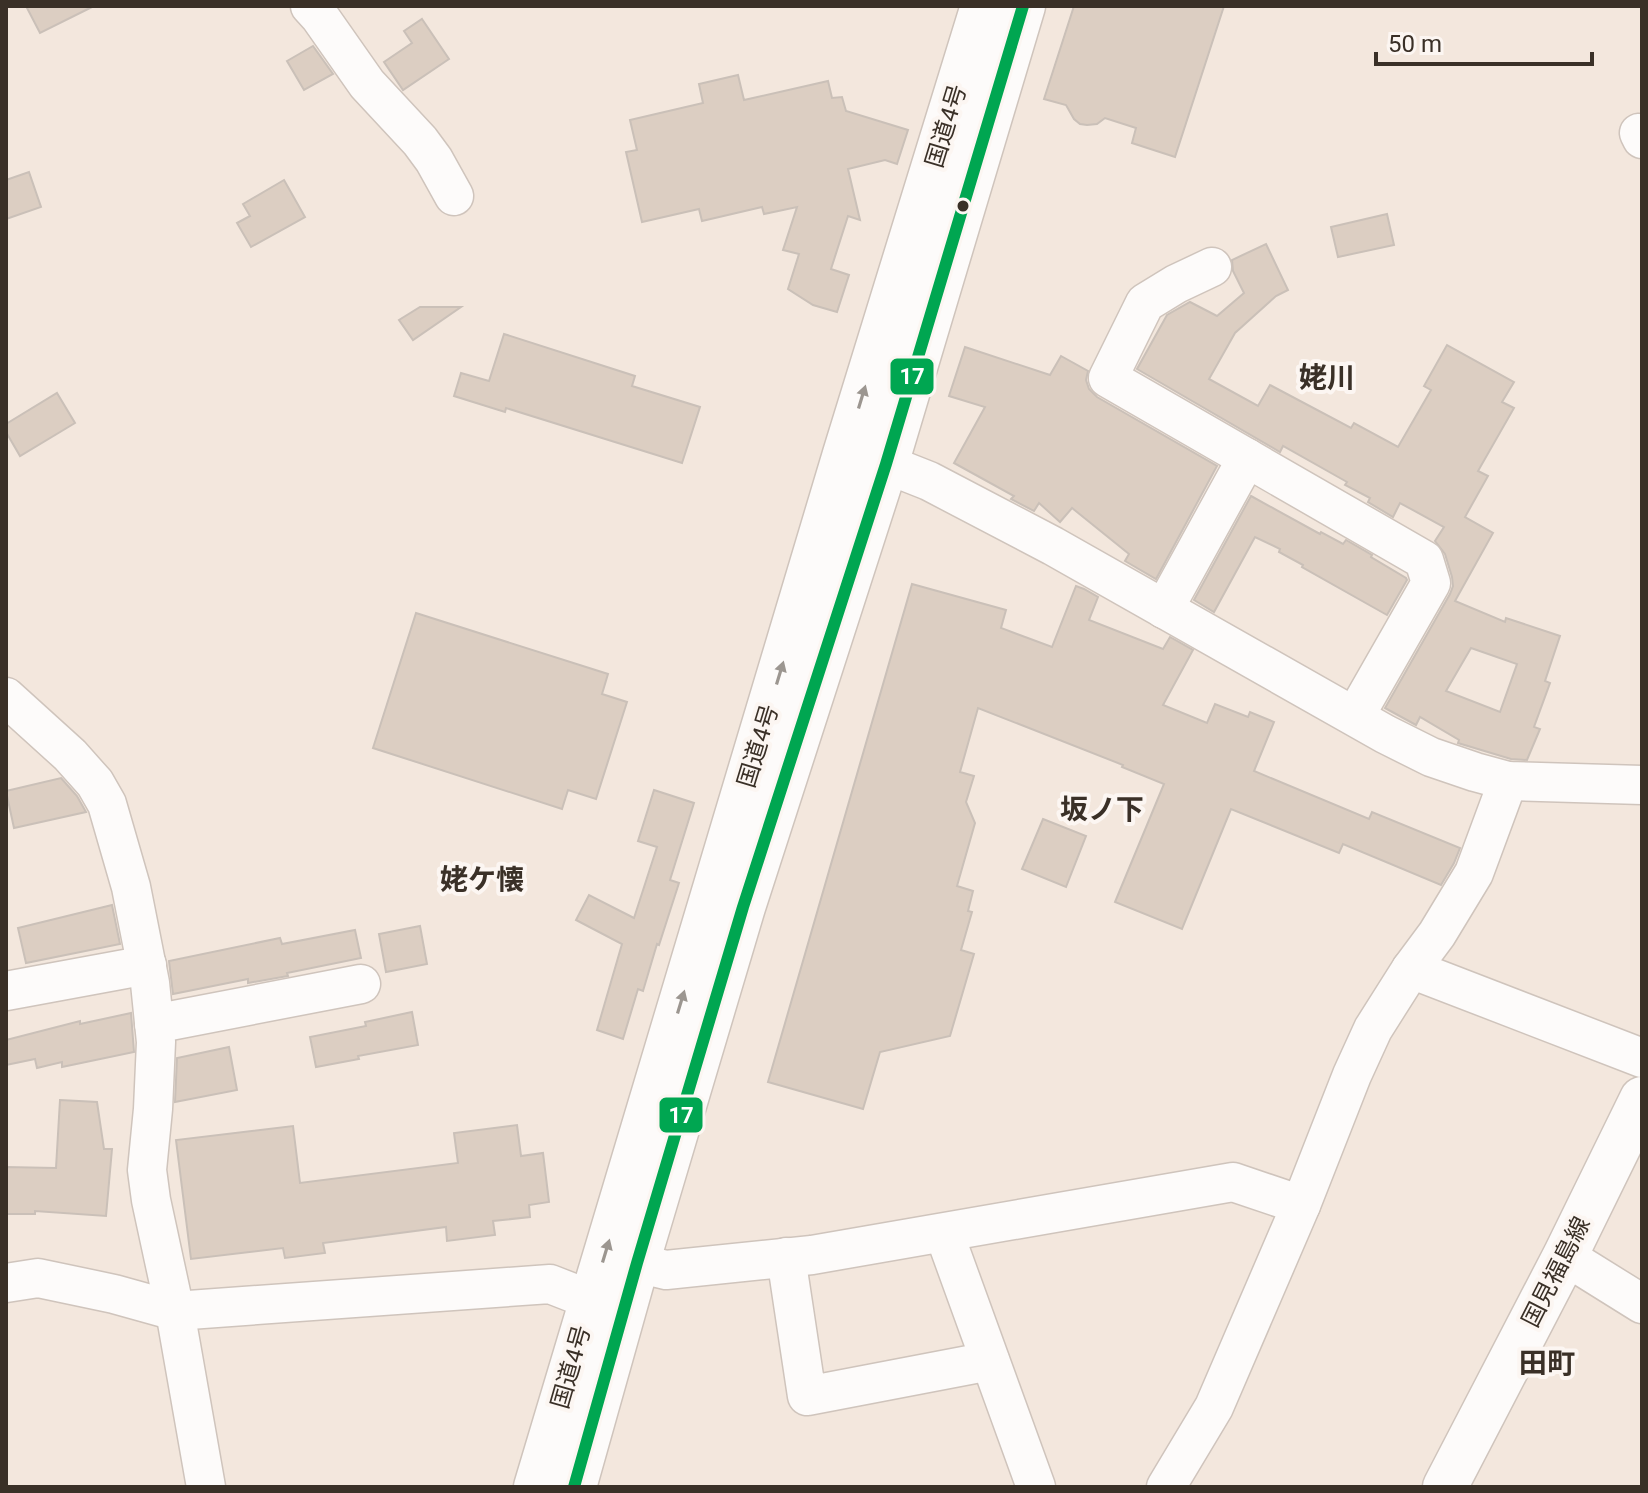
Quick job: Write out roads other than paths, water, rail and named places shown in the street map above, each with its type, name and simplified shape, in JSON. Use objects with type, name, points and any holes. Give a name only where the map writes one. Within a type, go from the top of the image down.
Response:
[{"type":"main road","name":"国道4号","points":[[574,1487],[637,1263],[748,893],[983,6]]},
{"type":"main road","name":"国道4号","points":[[536,1487],[591,1300],[865,459],[1023,6]]},
{"type":"main road","name":"国見福島線","points":[[1445,1487],[1565,1256],[1642,1099]]},
{"type":"street","points":[[310,6],[367,84],[420,141],[454,196]]},
{"type":"street","points":[[1212,267],[1145,303],[1108,378],[1424,560],[1431,583],[1355,716]]},
{"type":"street","points":[[1164,609],[1247,458]]},
{"type":"street","points":[[865,459],[929,481],[1053,546],[1431,757],[1508,781],[1642,785]]},
{"type":"street","points":[[6,697],[70,755],[95,783],[107,804],[131,887],[147,965],[156,1042],[147,1170],[206,1487]]},
{"type":"street","points":[[1166,1487],[1214,1407],[1373,1029],[1474,873],[1508,781]]},
{"type":"street","points":[[6,991],[147,965]]},
{"type":"street","points":[[1411,969],[1642,1058]]},
{"type":"street","points":[[154,1024],[361,984]]},
{"type":"street","points":[[637,1263],[666,1270],[786,1257],[944,1233],[1233,1182],[1301,1205]]},
{"type":"street","points":[[944,1233],[1036,1487]]},
{"type":"street","points":[[1565,1256],[1642,1304]]},
{"type":"street","points":[[786,1257],[807,1396],[990,1361]]},
{"type":"street","points":[[6,1283],[38,1278],[175,1311],[550,1284],[591,1300]]},
{"type":"district","name":"姥川","points":[[1327,377]]},
{"type":"district","name":"坂ノ下","points":[[1102,809]]},
{"type":"district","name":"姥ケ懐","points":[[482,879]]},
{"type":"district","name":"田町","points":[[1547,1363]]}]
